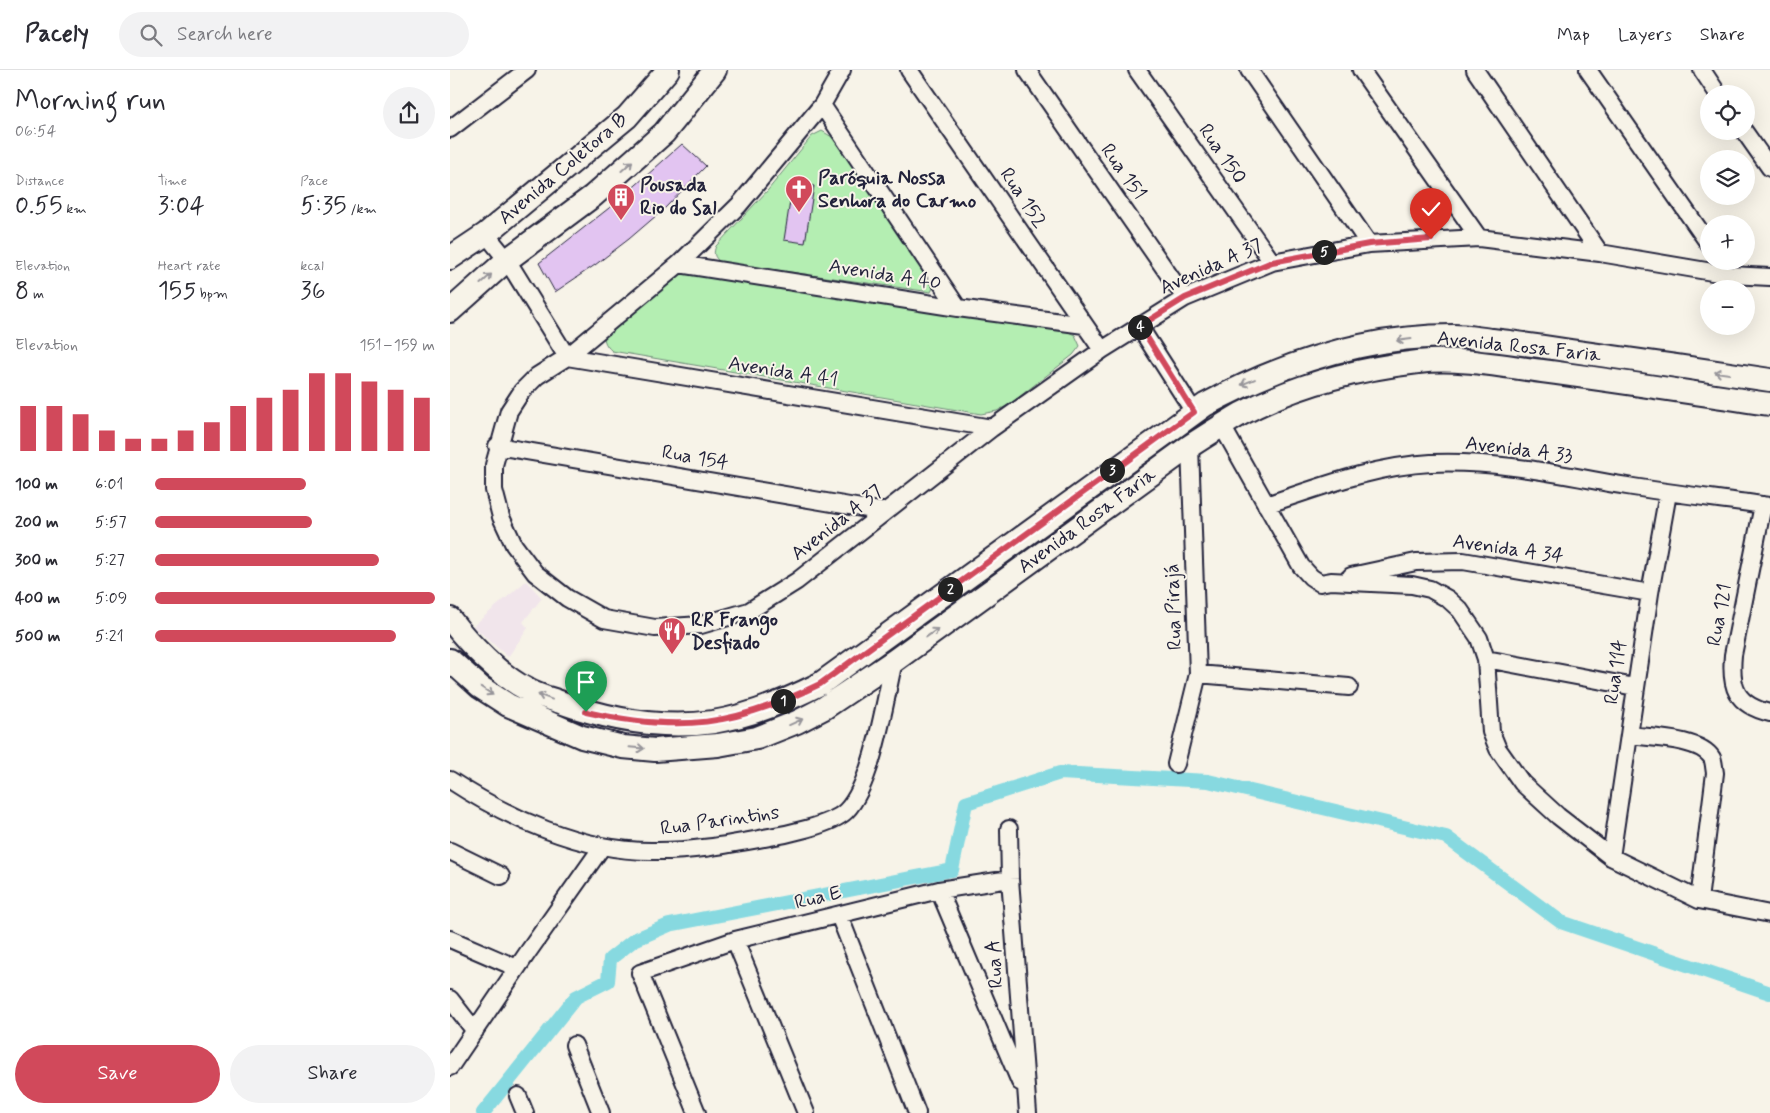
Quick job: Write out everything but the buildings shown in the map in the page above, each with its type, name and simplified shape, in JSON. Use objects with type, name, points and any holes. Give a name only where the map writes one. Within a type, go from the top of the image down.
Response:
[{"type":"street","points":[[450,129],[527,70]]},
{"type":"street","name":"Avenida Coletora B","points":[[450,258],[486,234],[628,117],[668,70]]},
{"type":"street","name":"Avenida Coletora B","points":[[450,311],[507,260],[593,196],[664,133],[715,70]]},
{"type":"street","name":"Avenida A 37","points":[[842,70],[822,105],[739,206],[679,264],[566,358],[537,376],[522,391],[508,411],[497,446],[494,465],[494,490],[501,517],[514,545],[535,573],[567,598],[604,619],[655,628],[701,625],[749,611],[796,581],[992,428],[1102,350],[1185,298],[1272,262],[1369,244],[1480,238],[1600,253],[1730,275],[1770,278]]},
{"type":"street","name":"Rua 152","points":[[909,70],[1102,350]]},
{"type":"street","name":"Rua 151","points":[[1026,70],[1185,298]]},
{"type":"street","name":"Rua 150","points":[[1137,70],[1272,262]]},
{"type":"street","points":[[1249,70],[1369,244]]},
{"type":"street","points":[[1361,70],[1480,238]]},
{"type":"street","points":[[1475,70],[1600,253]]},
{"type":"street","points":[[1588,70],[1700,231]]},
{"type":"street","points":[[1702,70],[1712,85]]},
{"type":"street","points":[[822,105],[958,308]]},
{"type":"street","points":[[1750,140],[1770,168]]},
{"type":"street","points":[[486,234],[507,260],[566,358]]},
{"type":"street","name":"Avenida A 40","points":[[679,264],[958,308],[1084,325]]},
{"type":"street","points":[[1726,270],[1730,275]]},
{"type":"street","points":[[1140,326],[1194,412]]},
{"type":"street","name":"Avenida Rosa Faria","points":[[450,619],[462,636],[500,670],[528,690],[586,712],[625,721],[662,724],[713,722],[768,708],[820,684],[1194,412],[1239,386],[1299,362],[1349,349],[1423,338],[1456,336],[1518,343],[1770,380]]},
{"type":"street","name":"Avenida A 41","points":[[566,358],[992,428]]},
{"type":"street","name":"Avenida Rosa Faria","points":[[450,660],[480,687],[508,705],[562,730],[582,737],[623,747],[655,750],[718,745],[757,738],[797,722],[824,708],[894,661],[1187,449],[1222,426],[1272,400],[1330,380],[1357,372],[1419,361],[1447,360],[1585,377],[1770,404]]},
{"type":"street","points":[[1222,426],[1301,566],[1311,577],[1320,583],[1331,581],[1412,585],[1430,589],[1448,599],[1460,610],[1479,638],[1486,659],[1491,732],[1498,749],[1522,783],[1610,857],[1699,900],[1770,914]]},
{"type":"street","points":[[1169,429],[1187,449]]},
{"type":"street","name":"Rua 154","points":[[497,446],[885,512]]},
{"type":"street","name":"Rua Pirajá","points":[[1176,764],[1198,674],[1187,449]]},
{"type":"street","name":"Avenida A 33","points":[[1266,505],[1380,470],[1430,464],[1461,463],[1512,467],[1668,493],[1767,505]]},
{"type":"street","name":"Rua 114","points":[[1610,857],[1650,592],[1668,493]]},
{"type":"street","name":"Rua 121","points":[[1767,505],[1733,655],[1731,672],[1732,683],[1742,700],[1753,708],[1770,713]]},
{"type":"street","name":"Avenida A 34","points":[[1331,581],[1416,562],[1463,560],[1650,592]]},
{"type":"street","points":[[956,584],[971,604]]},
{"type":"street","points":[[1486,659],[1635,687]]},
{"type":"street","name":"Rua Parintins","points":[[450,780],[482,801],[544,828],[602,847],[651,851],[703,848],[822,825],[845,812],[858,796],[868,771],[894,661]]},
{"type":"street","points":[[1198,674],[1349,687]]},
{"type":"street","points":[[1629,735],[1694,744],[1704,749],[1713,759],[1715,773],[1699,900]]},
{"type":"street","name":"Rua A","points":[[1009,830],[1010,879],[1028,1113]]},
{"type":"street","points":[[450,1066],[602,847]]},
{"type":"street","points":[[450,851],[501,876]]},
{"type":"street","name":"Rua E","points":[[696,1113],[640,973],[735,940],[939,890],[1010,879]]},
{"type":"street","name":"Rua A","points":[[939,890],[1026,1095]]},
{"type":"street","points":[[839,915],[917,1113]]},
{"type":"street","points":[[450,939],[517,968]]},
{"type":"street","points":[[735,940],[806,1113]]},
{"type":"street","points":[[450,999],[475,1031]]},
{"type":"street","points":[[574,1045],[601,1113]]},
{"type":"street","points":[[518,1096],[526,1113]]},
{"type":"shaded area","points":[[526,581],[542,598],[523,622],[528,628],[508,657],[473,626]]},
{"type":"green space","points":[[822,131],[832,137],[935,284],[931,292],[720,262],[716,258],[714,253],[716,246],[768,190],[812,136]]},
{"type":"green space","points":[[687,273],[1064,330],[1075,335],[1080,346],[1073,355],[1010,404],[997,411],[981,414],[612,351],[609,348],[605,341],[605,329],[678,274]]},
{"type":"waterway","points":[[483,1113],[576,997],[608,981],[610,959],[634,940],[669,925],[952,870],[966,803],[1060,773],[1208,781],[1446,837],[1561,922],[1770,993]]},
{"type":"place","name":"Paróquia Nossa Senhora do Carmo","points":[[799,213]]},
{"type":"place","name":"Pousada Rio do Sal","points":[[621,221]]},
{"type":"place","name":"RR Frango Desfiado","points":[[672,655]]},
{"type":"route","points":[[586,712],[625,721],[654,724],[713,722],[768,708],[820,684],[1194,412],[1140,326],[1185,298],[1272,262],[1369,244],[1431,239]]}]
